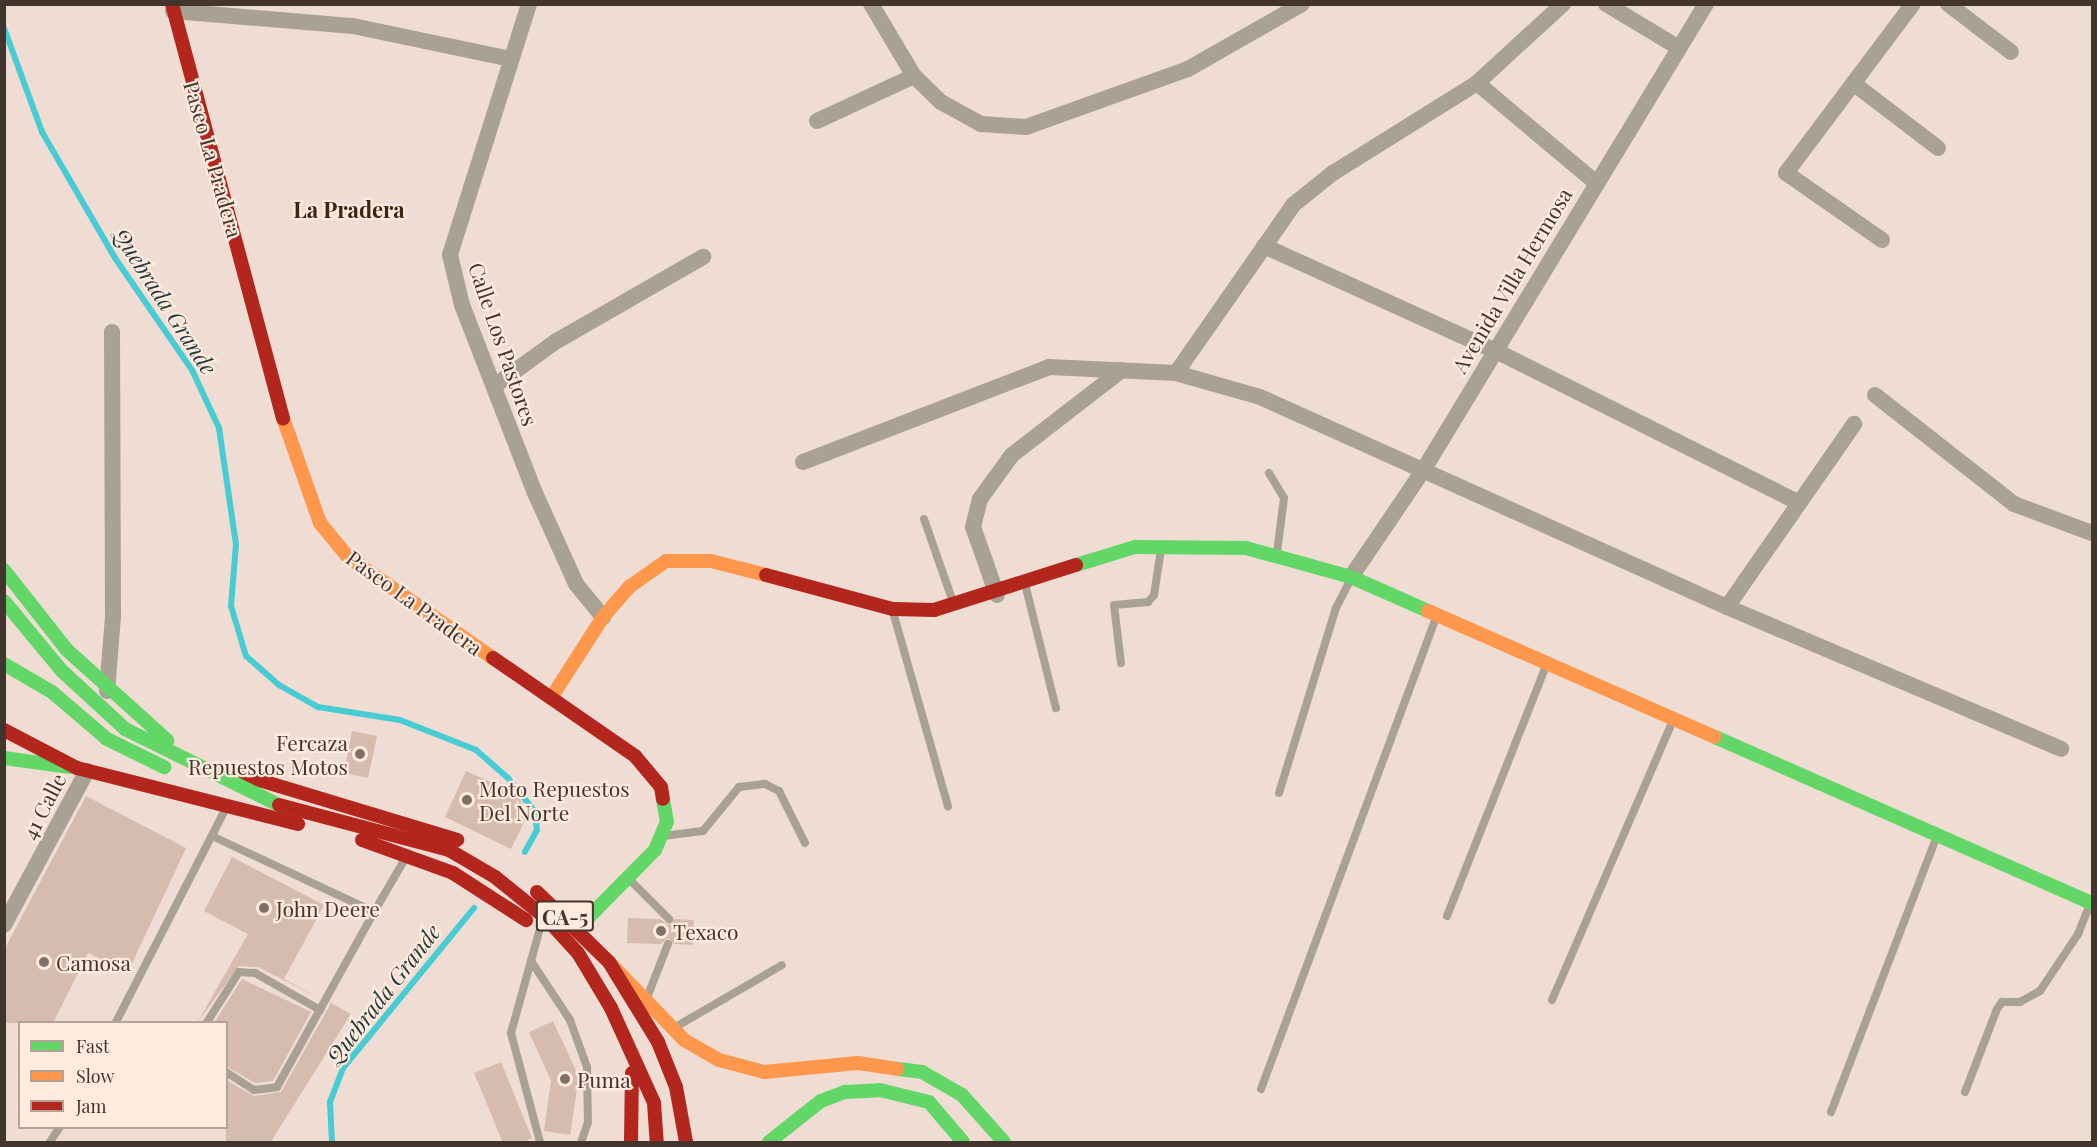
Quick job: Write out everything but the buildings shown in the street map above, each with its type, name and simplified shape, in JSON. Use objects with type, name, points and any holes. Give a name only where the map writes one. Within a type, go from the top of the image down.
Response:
[{"type":"main road","name":"Paseo La Pradera","points":[[172,8],[284,422],[320,523],[348,557],[650,770],[667,806],[663,836]]},
{"type":"main road","points":[[551,698],[603,617],[647,571],[688,557],[893,609],[954,608],[997,595],[1096,556],[1161,545],[1277,553],[1351,577],[2092,903]]},
{"type":"main road","name":"CA-5","points":[[4,570],[107,691],[193,756],[332,804],[453,838],[504,868],[579,927],[609,962],[658,1042],[676,1087],[686,1143]]},
{"type":"main road","points":[[4,601],[62,672],[125,729],[151,745],[276,804],[449,850],[495,877],[546,918],[578,954],[611,1008],[654,1103],[657,1143]]},
{"type":"main road","points":[[4,664],[51,692],[107,739],[178,774],[332,804]]},
{"type":"main road","name":"CA-5","points":[[4,730],[82,769],[406,856],[453,873],[512,908],[561,953],[605,1018],[632,1073]]},
{"type":"main road","points":[[4,758],[82,769]]},
{"type":"main road","points":[[579,927],[628,878],[663,836]]},
{"type":"main road","points":[[609,962],[645,1004],[671,1029],[719,1060],[764,1072],[858,1063],[922,1071],[962,1095],[1004,1143]]},
{"type":"main road","points":[[631,1143],[632,1073]]},
{"type":"main road","points":[[632,1073],[652,1143]]},
{"type":"main road","points":[[769,1143],[821,1101],[846,1092],[879,1090],[929,1102],[963,1143]]},
{"type":"main road","points":[[883,1108],[912,1115]]},
{"type":"main road","points":[[928,1127],[942,1143]]},
{"type":"street","name":"Calle Los Pastores","points":[[529,4],[450,255],[462,305],[497,384],[514,442],[576,584],[603,617]]},
{"type":"street","points":[[871,4],[914,76],[941,102],[981,123],[1026,128],[1188,69],[1302,4]]},
{"type":"street","points":[[1176,373],[1293,205],[1333,173],[1477,82],[1563,4]]},
{"type":"street","points":[[1606,4],[1676,46]]},
{"type":"street","name":"Avenida Villa Hermosa","points":[[1351,577],[1424,469],[1676,46],[1706,4]]},
{"type":"street","points":[[1881,240],[1786,173],[1913,4]]},
{"type":"street","points":[[1947,4],[2011,52]]},
{"type":"street","points":[[172,8],[353,26],[511,59]]},
{"type":"street","points":[[817,122],[914,76]]},
{"type":"street","points":[[1477,82],[1595,182]]},
{"type":"street","points":[[1853,83],[1938,148]]},
{"type":"street","points":[[1264,246],[1496,351],[1799,503]]},
{"type":"street","points":[[497,384],[555,342],[703,257]]},
{"type":"street","points":[[107,691],[113,616],[112,332]]},
{"type":"street","points":[[803,462],[1048,367],[1176,373],[1260,397],[1727,607],[2061,749]]},
{"type":"street","points":[[997,595],[973,527],[980,499],[1012,455],[1122,370]]},
{"type":"street","points":[[1875,395],[2013,504],[2092,533]]},
{"type":"street","points":[[1727,607],[1854,424]]},
{"type":"street","name":"41 Calle","points":[[4,925],[82,769]]},
{"type":"lane","points":[[1269,473],[1284,498],[1277,553]]},
{"type":"lane","points":[[924,519],[952,588],[954,608]]},
{"type":"lane","points":[[1121,663],[1112,611],[1114,605],[1148,602],[1154,596],[1161,545]]},
{"type":"lane","points":[[1279,793],[1336,608],[1351,577]]},
{"type":"lane","points":[[1025,584],[1056,708]]},
{"type":"lane","points":[[893,609],[948,806]]},
{"type":"lane","points":[[1261,1089],[1437,615]]},
{"type":"lane","points":[[1447,916],[1547,664]]},
{"type":"lane","points":[[1552,1000],[1673,720]]},
{"type":"lane","points":[[663,836],[703,831],[739,787],[765,784],[779,791],[806,843]]},
{"type":"lane","points":[[117,1021],[227,807]]},
{"type":"lane","points":[[1832,1112],[1938,835]]},
{"type":"lane","points":[[212,836],[374,912]]},
{"type":"lane","points":[[228,1073],[254,1090],[277,1087],[406,856]]},
{"type":"lane","points":[[628,878],[669,919]]},
{"type":"lane","points":[[1965,1092],[1997,1009],[2002,1002],[2020,1002],[2040,991],[2078,934],[2092,903]]},
{"type":"lane","points":[[539,932],[511,1033],[540,1143]]},
{"type":"lane","points":[[645,1004],[668,944]]},
{"type":"lane","points":[[531,961],[570,1020],[587,1067],[588,1122],[582,1143]]},
{"type":"lane","points":[[671,1029],[782,965]]},
{"type":"lane","points":[[208,1021],[239,972],[255,973],[320,1010]]},
{"type":"lane","points":[[50,1143],[58,1129]]},
{"type":"waterway","name":"Quebrada Grande","points":[[4,28],[42,132],[115,258],[192,370],[219,428],[236,544],[231,606],[246,656],[279,685],[318,707],[400,720],[476,750],[508,778],[535,812],[537,830],[525,852]]},
{"type":"waterway","name":"Quebrada Grande","points":[[332,1142],[330,1102],[343,1068],[474,908]]},
{"type":"traffic: fast","points":[[1076,565],[1135,547],[1246,548],[1351,577],[1428,611]]},
{"type":"traffic: fast","points":[[4,570],[67,650],[167,740]]},
{"type":"traffic: fast","points":[[4,601],[62,671],[125,729],[279,805]]},
{"type":"traffic: fast","points":[[4,664],[52,692],[107,739],[164,767]]},
{"type":"traffic: fast","points":[[1715,737],[2092,903]]},
{"type":"traffic: fast","points":[[4,758],[70,767]]},
{"type":"traffic: fast","points":[[579,927],[655,850],[667,822],[663,799]]},
{"type":"traffic: fast","points":[[898,1069],[922,1072],[962,1095],[1004,1142]]},
{"type":"traffic: fast","points":[[769,1142],[821,1101],[845,1092],[880,1090],[929,1102],[963,1142]]},
{"type":"traffic: slow","points":[[283,418],[320,523],[348,557],[493,658]]},
{"type":"traffic: slow","points":[[551,698],[603,617],[629,587],[666,561],[711,561],[766,575]]},
{"type":"traffic: slow","points":[[1428,611],[1715,737]]},
{"type":"traffic: slow","points":[[609,962],[684,1040],[719,1060],[764,1072],[858,1063],[898,1069]]},
{"type":"traffic: jam","points":[[172,4],[283,418]]},
{"type":"traffic: jam","points":[[766,575],[893,609],[934,610],[1076,565]]},
{"type":"traffic: jam","points":[[493,658],[635,756],[661,787],[663,799]]},
{"type":"traffic: jam","points":[[4,730],[77,768],[298,824]]},
{"type":"traffic: jam","points":[[239,774],[457,840]]},
{"type":"traffic: jam","points":[[279,805],[449,850],[495,877],[546,918],[578,953],[611,1008],[654,1103],[657,1142]]},
{"type":"traffic: jam","points":[[362,840],[453,873],[526,920]]},
{"type":"traffic: jam","points":[[537,892],[609,962],[658,1042],[676,1087],[686,1142]]},
{"type":"traffic: jam","points":[[631,1142],[632,1073]]},
{"type":"place","name":"Fercaza Repuestos Motos","points":[[360,754]]},
{"type":"place","name":"Moto Repuestos Del Norte","points":[[467,800]]},
{"type":"place","name":"John Deere","points":[[264,908]]},
{"type":"place","name":"Texaco","points":[[661,931]]},
{"type":"place","name":"Camosa","points":[[44,962]]},
{"type":"place","name":"Puma","points":[[565,1079]]},
{"type":"district","name":"La Pradera","points":[[349,210]]}]
